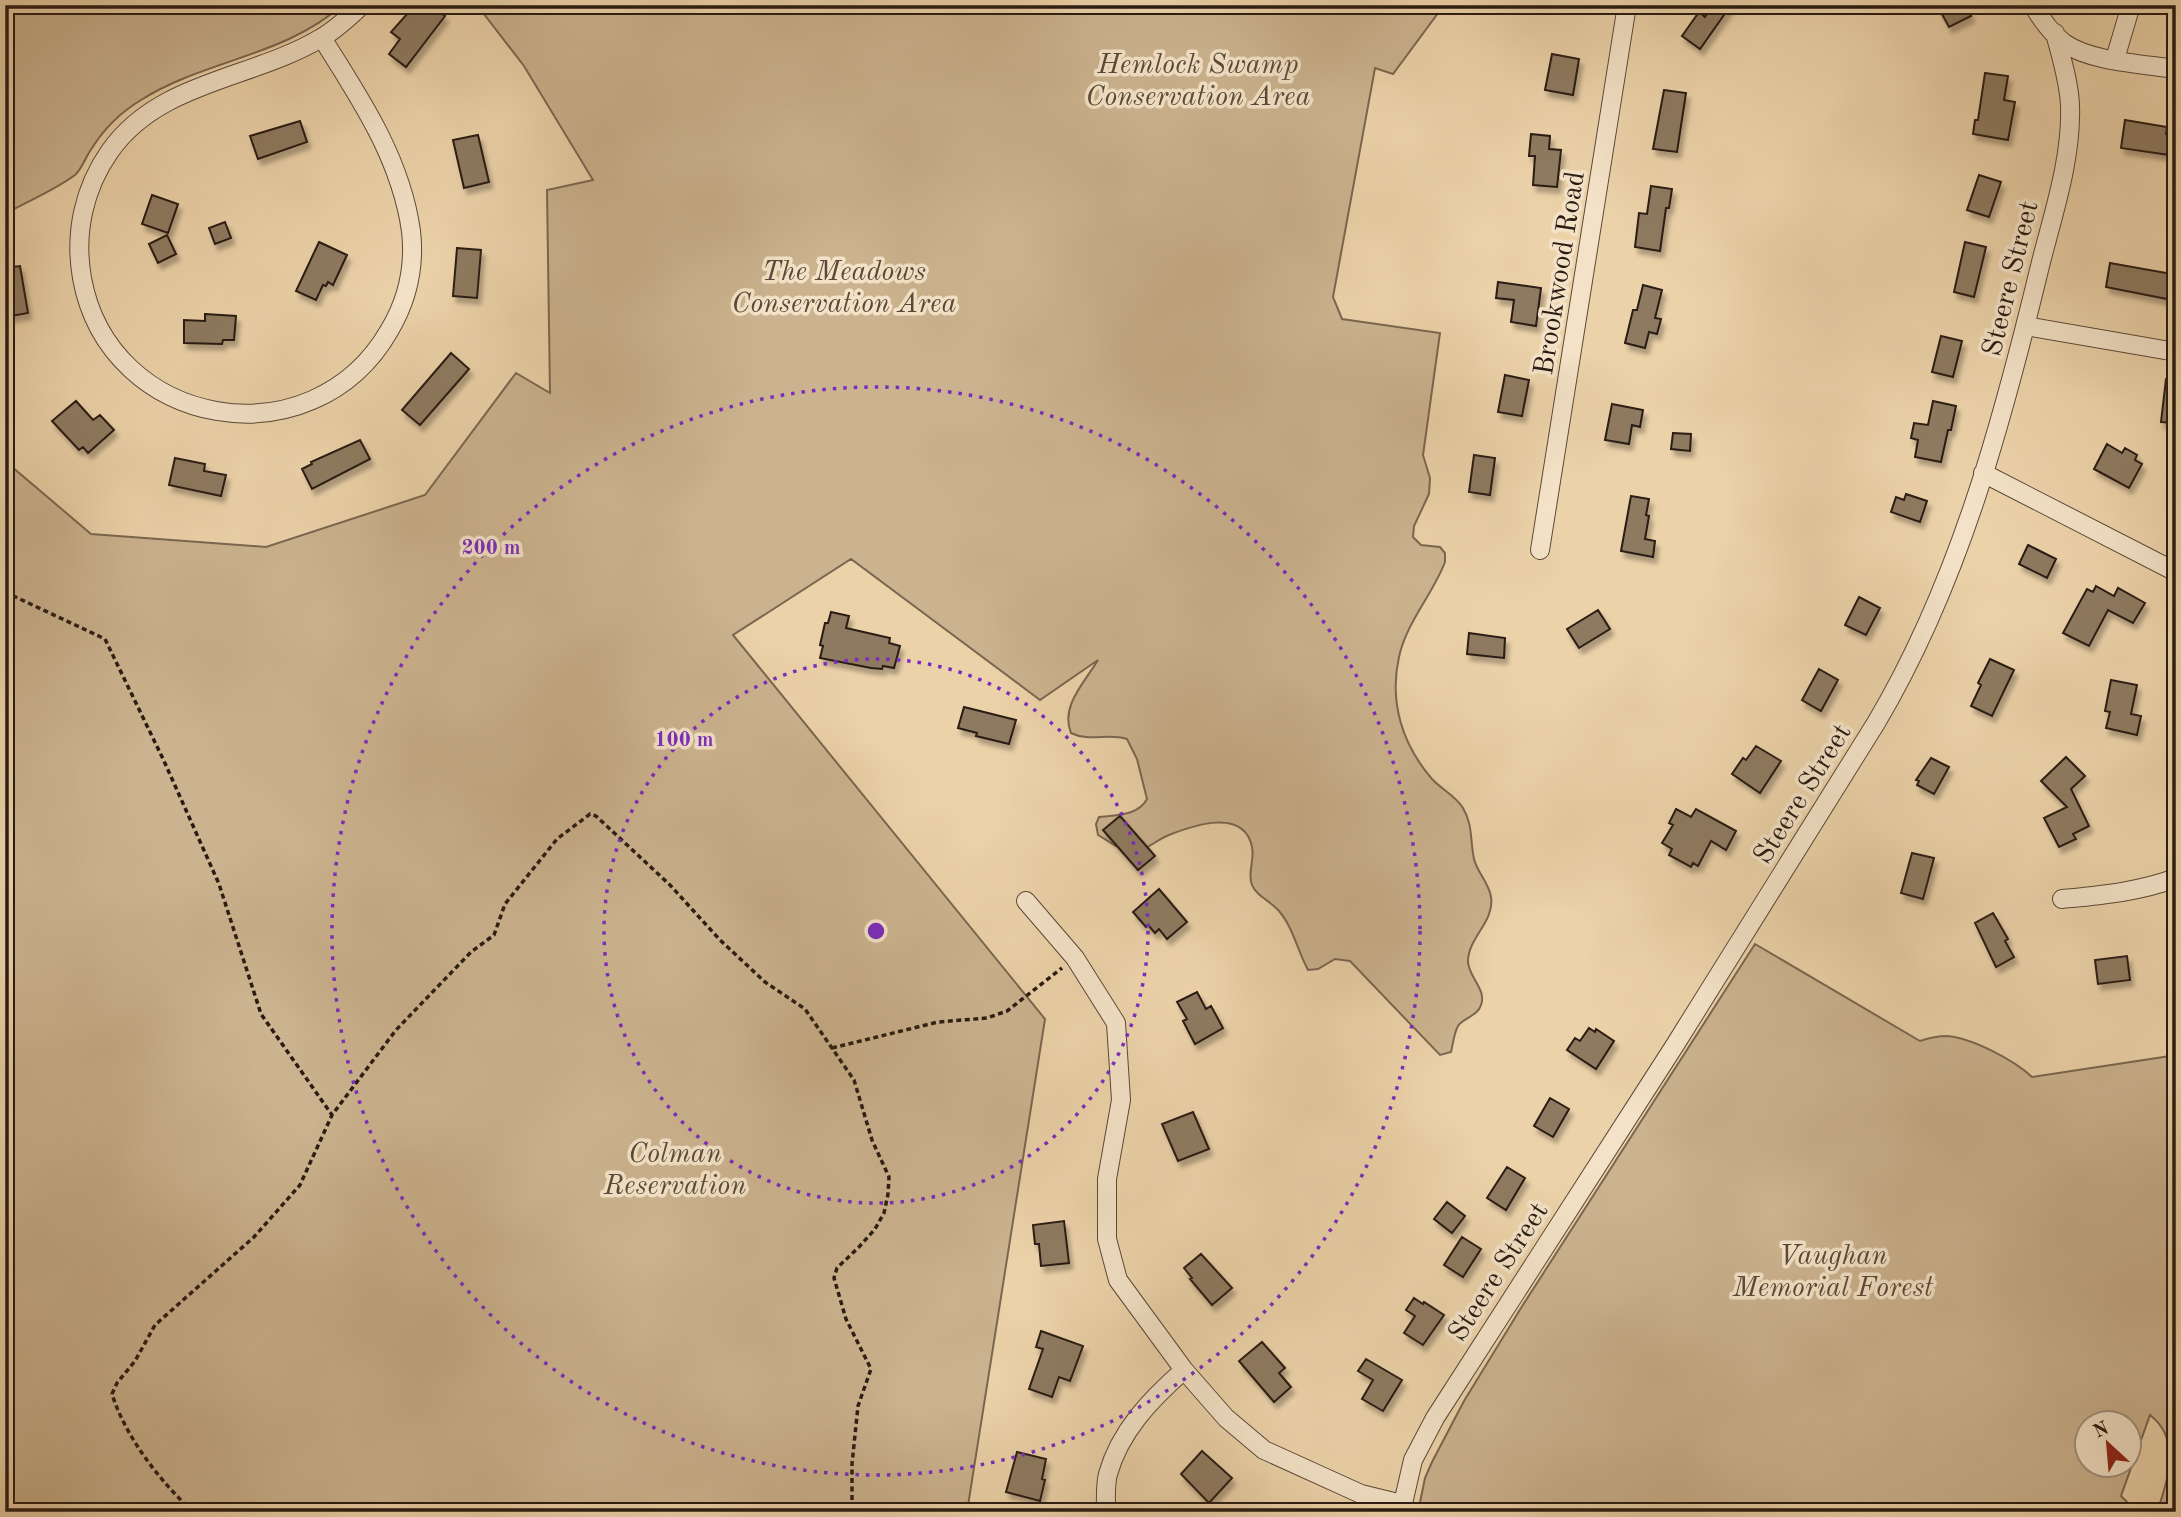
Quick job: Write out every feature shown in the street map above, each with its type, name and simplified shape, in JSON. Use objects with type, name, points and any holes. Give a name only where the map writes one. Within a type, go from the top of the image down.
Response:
[{"type":"street","points":[[321,38],[374,123],[401,189],[410,225],[412,253],[402,307],[374,354],[347,380],[315,399],[262,414],[225,413],[189,405],[172,398],[141,378],[115,352],[95,321],[83,287],[79,251],[82,215],[93,180],[112,149],[130,128],[151,111],[184,94],[287,55],[321,38],[337,28],[362,5]]},
{"type":"street","name":"Brookwood Road","points":[[1540,550],[1627,5]]},
{"type":"street","points":[[2033,5],[2042,20],[2065,43],[2079,50],[2176,69]]},
{"type":"street","points":[[2115,59],[2131,5]]},
{"type":"street","name":"Steere Street","points":[[1402,1508],[1413,1461],[1435,1418],[1675,1045],[1890,699],[1950,569],[1977,496],[2000,421],[2026,326],[2068,149],[2068,84],[2055,33]]},
{"type":"street","points":[[2026,326],[2176,352]]},
{"type":"street","points":[[1983,473],[2176,572]]},
{"type":"street","points":[[2062,899],[2126,893],[2176,878]]},
{"type":"street","points":[[1026,901],[1075,958],[1116,1023],[1121,1100],[1107,1179],[1107,1239],[1118,1280],[1184,1370],[1226,1418],[1264,1450],[1361,1494],[1402,1508]]},
{"type":"street","points":[[1106,1512],[1108,1476],[1122,1437],[1154,1395],[1184,1370]]},
{"type":"path","points":[[5,592],[105,639],[219,884],[261,1014],[332,1115]]},
{"type":"path","points":[[193,1512],[174,1494],[130,1432],[112,1394],[117,1383],[135,1361],[155,1325],[254,1237],[300,1185],[332,1115],[396,1030],[471,952],[494,935],[505,904],[557,839],[590,814],[596,816],[670,885],[720,940],[765,982],[805,1009],[854,1080],[872,1140],[888,1177],[888,1194],[884,1213],[874,1229],[836,1268],[834,1278],[846,1319],[871,1369],[858,1406],[852,1464],[852,1512]]},
{"type":"path","points":[[832,1048],[938,1021],[987,1018],[1007,1011],[1075,958]]},
{"type":"green space","points":[[5,5],[342,5],[296,36],[191,75],[141,100],[108,128],[75,175],[5,214]]},
{"type":"green space","points":[[477,5],[1444,5],[1393,74],[1375,68],[1333,297],[1342,319],[1440,333],[1423,455],[1430,478],[1429,494],[1414,526],[1413,537],[1421,545],[1440,547],[1445,553],[1445,562],[1402,644],[1396,690],[1400,722],[1413,752],[1432,779],[1456,800],[1466,814],[1474,859],[1491,897],[1489,914],[1472,945],[1468,961],[1482,994],[1481,1005],[1477,1012],[1458,1026],[1451,1052],[1440,1055],[1350,961],[1335,959],[1318,969],[1308,970],[1284,917],[1252,885],[1252,847],[1247,835],[1239,827],[1229,823],[1217,823],[1191,827],[1140,850],[1116,846],[1098,835],[1096,824],[1099,817],[1132,812],[1147,799],[1137,759],[1127,739],[1085,737],[1071,733],[1068,723],[1071,704],[1098,660],[1040,700],[851,559],[733,635],[1045,1019],[967,1512],[5,1512],[5,461],[91,534],[266,547],[425,495],[516,373],[550,393],[547,190],[593,180],[524,66]]},
{"type":"green space","name":"Vaughan Memorial Forest","points":[[1755,944],[1920,1041],[1947,1036],[1968,1041],[2004,1057],[2032,1077],[2176,1053],[2176,1512],[2157,1512],[2170,1460],[2166,1436],[2150,1415],[2142,1437],[2142,1408],[2072,1408],[2072,1478],[2127,1478],[2121,1496],[2137,1512],[1418,1512],[1425,1478],[1464,1401]]},
{"type":"building","points":[[415,5],[430,5],[445,16],[406,67],[389,54],[400,39],[391,32]]},
{"type":"building","points":[[1713,5],[1731,5],[1700,49],[1682,36],[1699,12],[1705,17]]},
{"type":"building","points":[[1937,5],[1966,5],[1971,16],[1949,27]]},
{"type":"building","points":[[1552,54],[1579,59],[1573,95],[1545,90]]},
{"type":"building","points":[[1985,73],[2008,76],[2004,100],[2015,102],[2008,140],[1973,134],[1975,120],[1978,120]]},
{"type":"building","points":[[1664,90],[1686,93],[1677,152],[1653,149]]},
{"type":"building","points":[[2125,120],[2167,127],[2166,134],[2176,136],[2176,156],[2121,148]]},
{"type":"building","points":[[300,121],[307,142],[258,159],[250,136]]},
{"type":"building","points":[[1531,134],[1550,136],[1549,149],[1561,150],[1557,187],[1533,185],[1535,156],[1529,156]]},
{"type":"building","points":[[478,135],[489,182],[464,188],[453,140]]},
{"type":"building","points":[[1979,175],[2001,182],[1989,217],[1967,210]]},
{"type":"building","points":[[1651,186],[1672,189],[1669,208],[1666,208],[1660,251],[1635,247],[1639,213],[1647,214]]},
{"type":"building","points":[[152,195],[178,204],[168,233],[142,224]]},
{"type":"building","points":[[225,222],[231,238],[215,244],[209,228]]},
{"type":"building","points":[[167,235],[176,254],[158,263],[149,244]]},
{"type":"building","points":[[319,242],[347,255],[333,285],[328,282],[326,286],[323,285],[316,300],[296,291]]},
{"type":"building","points":[[1965,242],[1986,247],[1974,297],[1954,292]]},
{"type":"building","points":[[457,248],[481,250],[477,298],[453,296]]},
{"type":"building","points":[[2110,263],[2172,274],[2167,299],[2106,287]]},
{"type":"building","points":[[20,266],[28,313],[5,317],[5,268]]},
{"type":"building","points":[[1498,282],[1541,288],[1536,326],[1511,322],[1514,300],[1496,298]]},
{"type":"building","points":[[1643,285],[1662,290],[1655,318],[1661,319],[1657,334],[1649,332],[1645,348],[1625,343],[1633,310],[1637,310]]},
{"type":"building","points":[[205,314],[236,316],[234,340],[223,340],[222,344],[184,343],[184,320],[205,321]]},
{"type":"building","points":[[1941,336],[1962,341],[1953,377],[1932,372]]},
{"type":"building","points":[[451,353],[469,369],[420,425],[402,410]]},
{"type":"building","points":[[1505,375],[1529,380],[1522,416],[1498,412]]},
{"type":"building","points":[[2166,379],[2176,380],[2176,423],[2161,422]]},
{"type":"building","points":[[76,401],[93,420],[100,415],[114,430],[88,453],[83,447],[79,450],[52,421]]},
{"type":"building","points":[[1933,401],[1956,406],[1941,462],[1915,457],[1918,440],[1911,438],[1914,423],[1928,425]]},
{"type":"building","points":[[1612,404],[1643,410],[1640,427],[1632,425],[1629,444],[1605,440]]},
{"type":"building","points":[[1673,433],[1691,434],[1690,451],[1671,449]]},
{"type":"building","points":[[360,440],[370,459],[312,489],[302,469],[312,464],[311,462]]},
{"type":"building","points":[[2107,444],[2122,453],[2125,448],[2137,455],[2135,460],[2142,464],[2129,488],[2094,469]]},
{"type":"building","points":[[1474,455],[1495,458],[1490,495],[1469,492]]},
{"type":"building","points":[[175,458],[205,464],[204,471],[226,475],[221,496],[169,485]]},
{"type":"building","points":[[1906,494],[1927,501],[1920,522],[1891,512],[1896,497],[1904,500]]},
{"type":"building","points":[[1631,496],[1649,499],[1645,539],[1655,541],[1653,557],[1621,551]]},
{"type":"building","points":[[2028,545],[2056,559],[2047,578],[2019,564]]},
{"type":"building","points":[[2096,586],[2114,596],[2118,588],[2145,603],[2133,623],[2108,610],[2089,646],[2063,633],[2087,589],[2093,592]]},
{"type":"building","points":[[1859,597],[1880,608],[1866,635],[1845,625]]},
{"type":"building","points":[[1598,610],[1610,629],[1579,648],[1567,629]]},
{"type":"building","points":[[831,612],[849,616],[846,628],[890,638],[889,643],[900,646],[894,668],[871,668],[820,658],[825,623],[828,623]]},
{"type":"building","points":[[1469,633],[1505,638],[1504,658],[1467,654]]},
{"type":"building","points":[[1990,659],[2014,670],[1992,716],[1971,706],[1981,685],[1978,683]]},
{"type":"building","points":[[1819,669],[1838,680],[1821,711],[1802,700]]},
{"type":"building","points":[[2111,680],[2137,685],[2131,714],[2141,716],[2137,735],[2106,728],[2110,712],[2105,711]]},
{"type":"building","points":[[964,707],[1016,720],[1009,744],[976,736],[977,733],[958,728]]},
{"type":"building","points":[[1756,746],[1781,761],[1760,793],[1732,774]]},
{"type":"building","points":[[2066,757],[2085,776],[2071,789],[2089,826],[2073,834],[2076,839],[2059,847],[2044,818],[2067,807],[2041,781]]},
{"type":"building","points":[[1931,758],[1949,767],[1934,794],[1917,785],[1919,781],[1916,780]]},
{"type":"building","points":[[1676,809],[1691,817],[1696,809],[1736,831],[1726,850],[1711,841],[1698,866],[1693,863],[1691,867],[1669,855],[1672,849],[1662,843],[1673,825],[1669,823]]},
{"type":"building","points":[[1120,816],[1155,856],[1138,870],[1103,830]]},
{"type":"building","points":[[1912,853],[1934,858],[1923,899],[1901,893]]},
{"type":"building","points":[[1159,889],[1187,922],[1167,939],[1159,929],[1155,933],[1148,925],[1146,927],[1133,912]]},
{"type":"building","points":[[1993,913],[2008,939],[2005,941],[2014,957],[1996,967],[1975,923]]},
{"type":"building","points":[[2127,956],[2130,980],[2098,984],[2095,960]]},
{"type":"building","points":[[1197,992],[1206,1009],[1211,1006],[1223,1028],[1195,1044],[1183,1021],[1187,1019],[1177,1002]]},
{"type":"building","points":[[1589,1028],[1595,1032],[1596,1029],[1614,1041],[1596,1069],[1567,1050],[1575,1038],[1580,1041]]},
{"type":"building","points":[[1550,1098],[1569,1109],[1553,1137],[1534,1126]]},
{"type":"building","points":[[1193,1112],[1209,1149],[1178,1161],[1162,1124]]},
{"type":"building","points":[[1507,1167],[1525,1178],[1506,1210],[1487,1198]]},
{"type":"building","points":[[1447,1202],[1465,1216],[1452,1233],[1434,1219]]},
{"type":"building","points":[[1064,1221],[1069,1263],[1041,1266],[1039,1244],[1035,1244],[1033,1225]]},
{"type":"building","points":[[1462,1237],[1481,1249],[1463,1277],[1444,1265]]},
{"type":"building","points":[[1201,1254],[1232,1288],[1212,1305],[1184,1268]]},
{"type":"building","points":[[1414,1298],[1444,1315],[1423,1345],[1404,1333],[1415,1316],[1406,1310]]},
{"type":"building","points":[[1041,1331],[1083,1346],[1070,1381],[1059,1377],[1052,1397],[1029,1389],[1043,1349],[1036,1347]]},
{"type":"building","points":[[1262,1342],[1285,1368],[1279,1373],[1291,1387],[1274,1402],[1239,1361]]},
{"type":"building","points":[[1366,1359],[1402,1380],[1383,1411],[1362,1399],[1373,1380],[1358,1371]]},
{"type":"building","points":[[1202,1451],[1232,1478],[1209,1503],[1181,1474]]},
{"type":"building","points":[[1017,1452],[1046,1459],[1040,1501],[1006,1492]]},
{"type":"park label","name":"Hemlock Swamp Conservation Area","points":[[1198,79]]},
{"type":"park label","name":"The Meadows Conservation Area","points":[[844,286]]},
{"type":"park label","name":"Colman Reservation","points":[[675,1168]]}]
